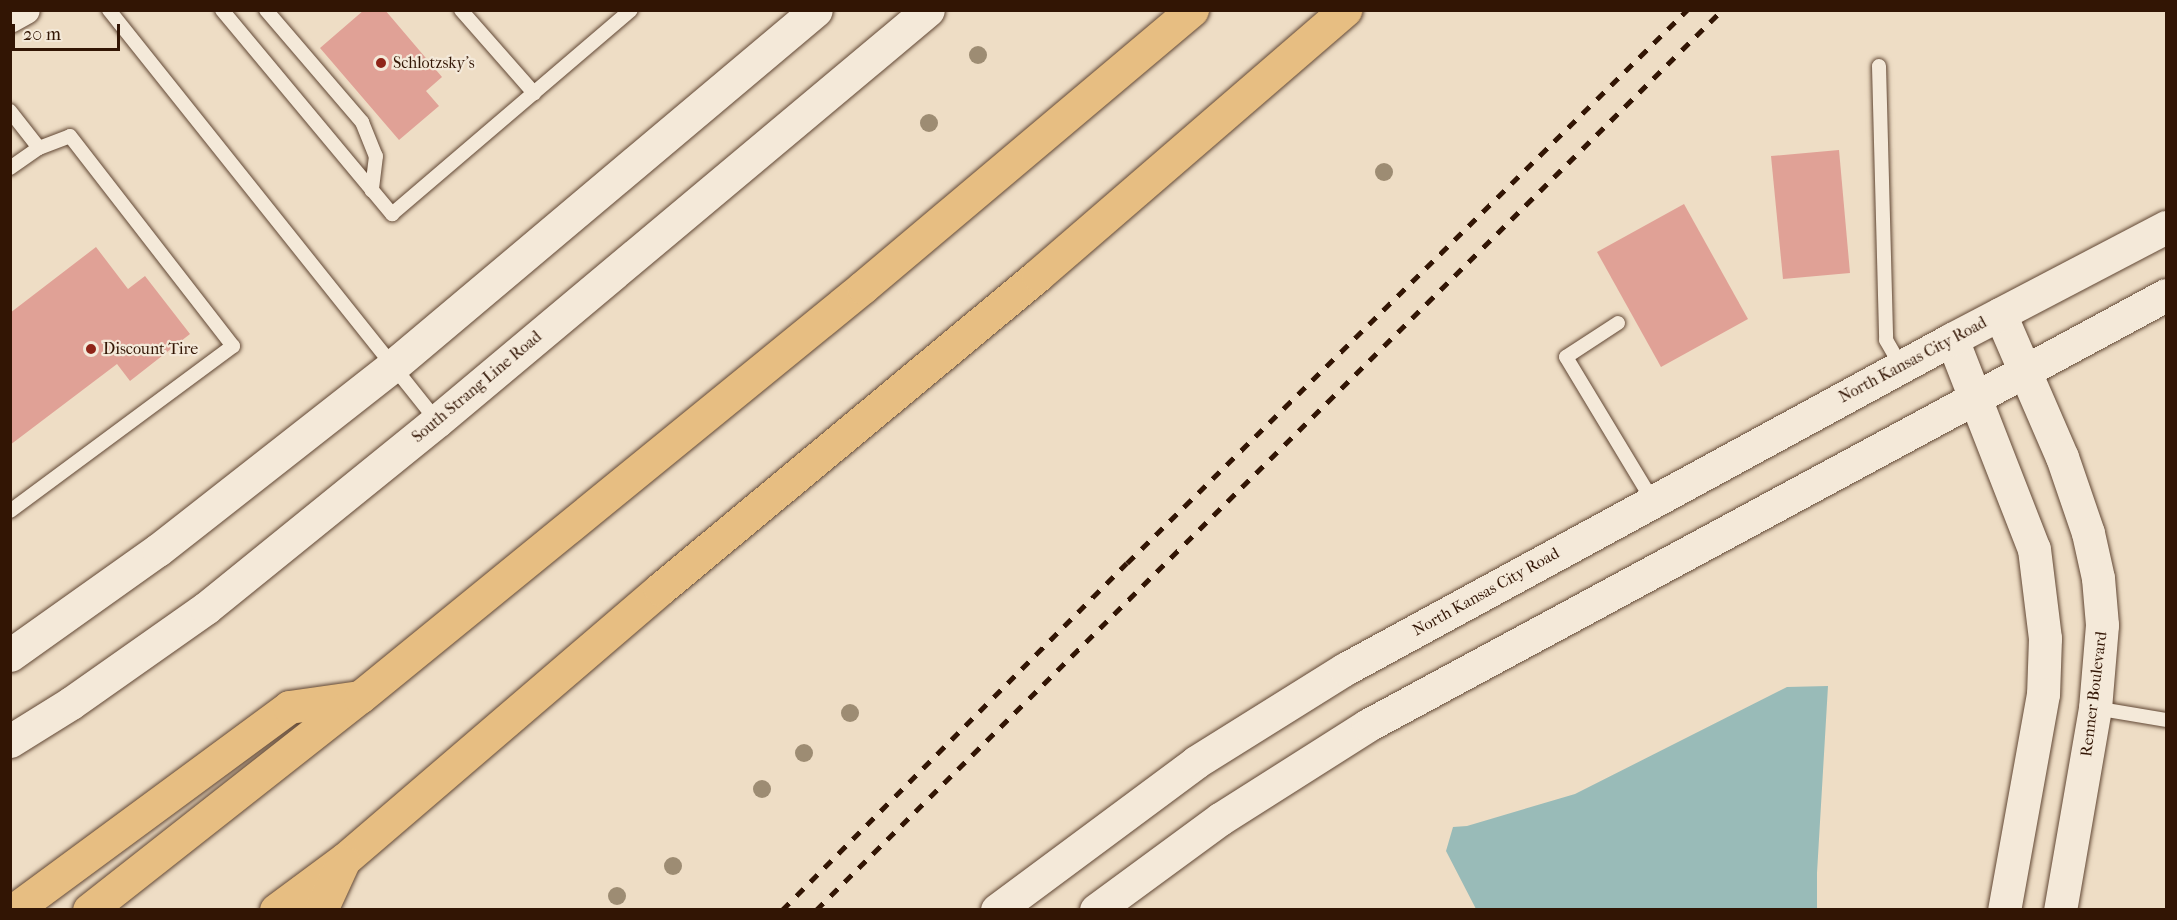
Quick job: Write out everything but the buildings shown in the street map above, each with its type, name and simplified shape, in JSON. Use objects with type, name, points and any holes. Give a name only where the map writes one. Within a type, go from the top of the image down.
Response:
[{"type":"highway","points":[[89,909],[360,697],[863,287],[1192,10]]},
{"type":"highway","points":[[276,909],[345,859],[660,589],[1038,274],[1346,10]]},
{"type":"highway","points":[[14,909],[289,707],[360,697]]},
{"type":"highway","points":[[321,909],[345,859]]},
{"type":"main road","points":[[10,655],[158,550],[394,365],[816,10]]},
{"type":"main road","name":"South Strang Line Road","points":[[10,741],[71,703],[206,608],[437,421],[928,10]]},
{"type":"main road","name":"North Kansas City Road","points":[[1014,904],[1196,762],[1345,669],[1900,366],[2166,227]]},
{"type":"main road","points":[[1096,909],[1220,819],[1368,725],[2166,295]]},
{"type":"main road","name":"Renner Boulevard","points":[[2000,314],[2062,457],[2088,533],[2098,578],[2102,625],[2095,708],[2060,909]]},
{"type":"main road","points":[[1952,339],[2034,549],[2045,638],[2043,694],[2004,909]]},
{"type":"street","points":[[10,19],[26,10]]},
{"type":"lane","points":[[109,10],[437,421]]},
{"type":"lane","points":[[222,10],[392,214],[631,10]]},
{"type":"lane","points":[[267,10],[363,123],[376,156],[372,191]]},
{"type":"lane","points":[[461,10],[534,93]]},
{"type":"lane","points":[[1878,66],[1886,340],[1900,366]]},
{"type":"lane","points":[[10,111],[39,148]]},
{"type":"lane","points":[[10,168],[39,148],[70,136],[233,346],[10,511]]},
{"type":"lane","points":[[1618,323],[1566,357],[1653,501]]},
{"type":"lane","points":[[2095,708],[2166,720]]},
{"type":"water","points":[[1828,686],[1817,909],[1476,909],[1446,851],[1453,827],[1467,826],[1575,794],[1787,687]]},
{"type":"railway","points":[[782,910],[1127,563],[1687,10]]},
{"type":"railway","points":[[816,910],[1722,10]]},
{"type":"place","name":"Schlotzsky's","points":[[381,63]]},
{"type":"place","name":"Discount Tire","points":[[91,349]]}]
